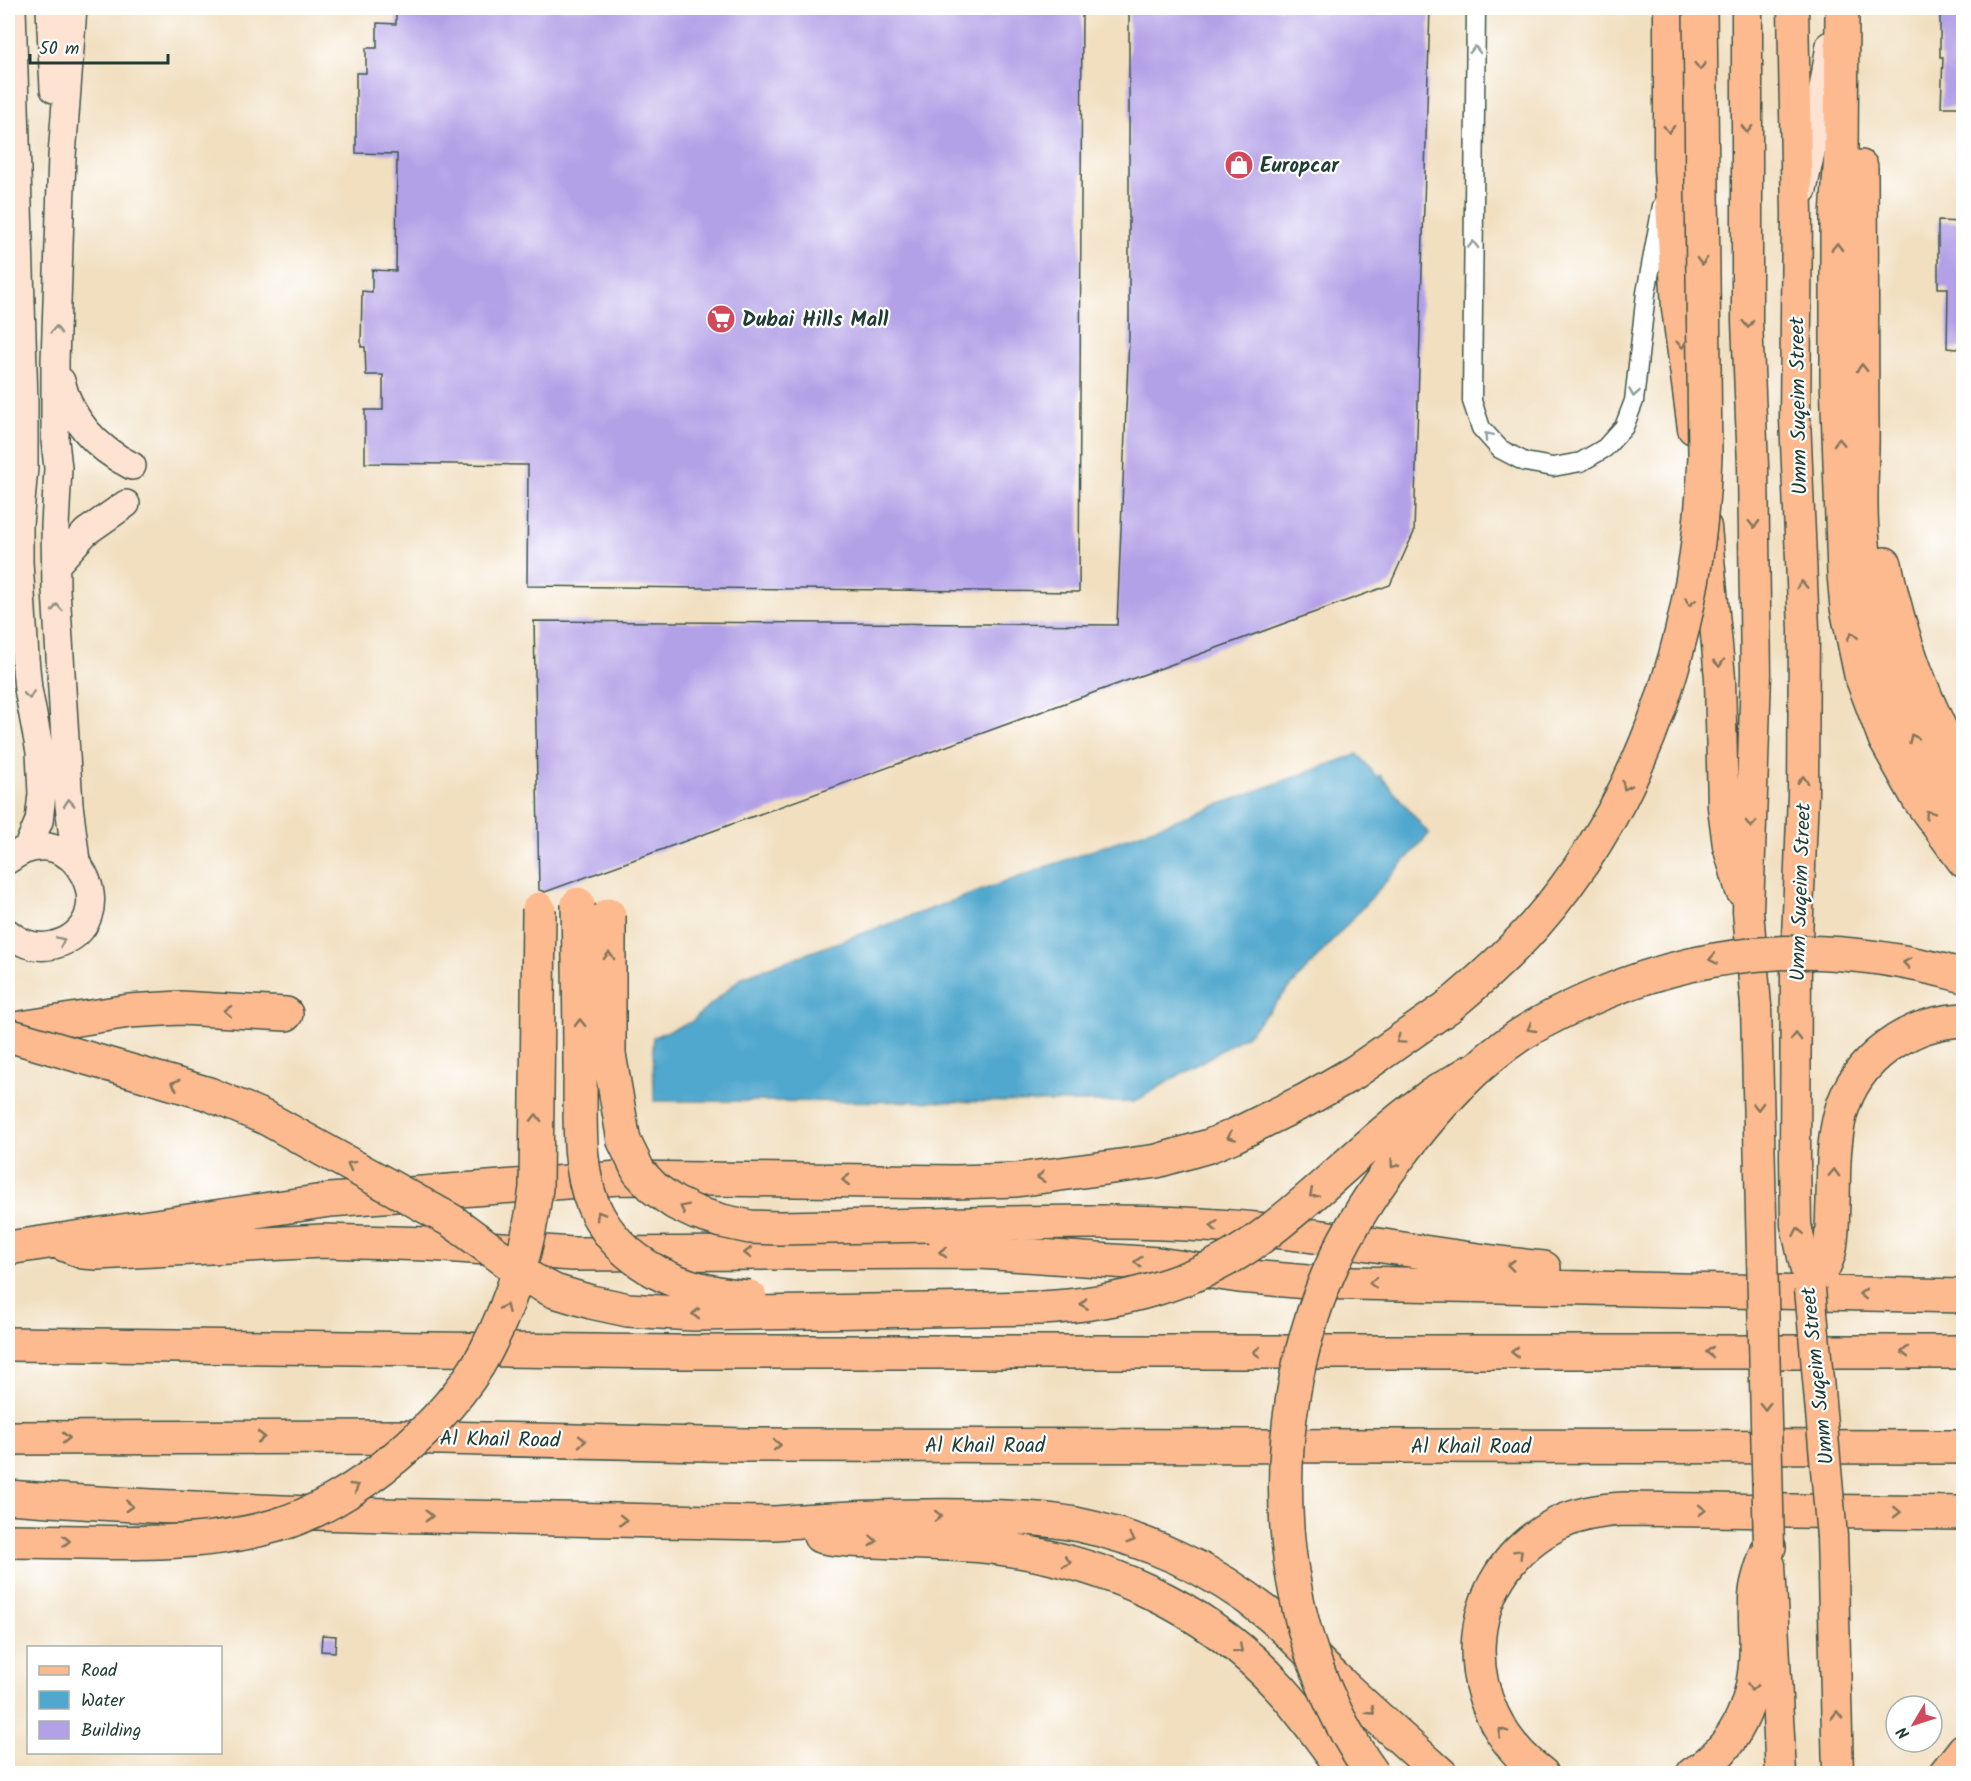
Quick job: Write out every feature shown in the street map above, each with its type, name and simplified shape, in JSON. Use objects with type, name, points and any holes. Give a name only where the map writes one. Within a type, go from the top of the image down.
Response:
[{"type":"highway","points":[[8,1248],[330,1200],[619,1178],[956,1182],[1048,1177],[1157,1161],[1217,1142],[1306,1100],[1355,1072],[1448,1007],[1493,968],[1535,925],[1583,862],[1613,811],[1639,759],[1667,686],[1688,611],[1699,543],[1705,456],[1700,8]]},
{"type":"highway","points":[[1842,8],[1837,379],[1844,574],[1851,630],[1861,675],[1885,739],[1918,798],[1964,861]]},
{"type":"highway","points":[[1861,8],[1862,530],[1868,587],[1878,641],[1904,719],[1942,793],[1964,825]]},
{"type":"highway","points":[[1863,447],[1874,494],[1891,596],[1902,635],[1930,710],[1964,774]]},
{"type":"highway","points":[[578,904],[582,1157],[593,1204],[613,1235],[625,1249],[655,1272],[693,1288],[734,1296],[818,1300],[880,1310]]},
{"type":"highway","points":[[8,1541],[172,1541],[226,1536],[275,1526],[325,1506],[371,1478],[412,1443],[455,1398],[485,1353],[522,1264],[532,1226],[536,1188],[539,909]]},
{"type":"highway","points":[[609,915],[609,1054],[627,1152],[639,1172],[655,1189],[675,1203],[696,1213],[750,1227],[780,1228],[1171,1223],[1273,1231],[1496,1263],[1653,1280],[1694,1291]]},
{"type":"highway","points":[[8,1035],[209,1094],[266,1118],[452,1221],[525,1276],[554,1291],[572,1297],[628,1310],[672,1314],[1066,1307],[1132,1295],[1203,1271],[1259,1238],[1410,1111],[1475,1069],[1519,1036],[1581,1002],[1652,975],[1715,959],[1766,952],[1823,952],[1933,967],[1964,976]]},
{"type":"highway","points":[[8,1030],[129,1011],[180,1008],[286,1014]]},
{"type":"highway","points":[[1810,1289],[1829,1254],[1836,1130],[1846,1097],[1854,1081],[1872,1059],[1894,1042],[1927,1026],[1964,1020]]},
{"type":"highway","points":[[1373,1773],[1349,1737],[1333,1703],[1310,1643],[1299,1606],[1289,1551],[1285,1510],[1285,1460],[1289,1418],[1300,1359],[1312,1318],[1329,1271],[1351,1227],[1424,1124],[1475,1069]]},
{"type":"highway","points":[[58,1242],[77,1250],[97,1253],[322,1241],[474,1247],[573,1254],[979,1252],[1158,1264],[1239,1276],[1307,1282],[1964,1296]]},
{"type":"highway","points":[[8,1344],[678,1352],[1964,1352]]},
{"type":"highway","name":"Al Khail Road","points":[[8,1438],[397,1437],[748,1445],[1964,1447]]},
{"type":"highway","points":[[8,1497],[125,1506],[296,1512],[775,1523],[922,1515],[1032,1518],[1075,1524],[1136,1541],[1183,1560],[1218,1580],[1267,1614],[1442,1773]]},
{"type":"highway","points":[[1542,1773],[1516,1750],[1494,1720],[1481,1686],[1477,1649],[1483,1613],[1498,1578],[1517,1554],[1540,1535],[1591,1512],[1623,1509],[1964,1513]]},
{"type":"highway","points":[[775,1523],[825,1538],[991,1547],[1032,1554],[1081,1565],[1140,1587],[1195,1615],[1254,1661],[1281,1689],[1347,1773]]},
{"type":"highway","points":[[1693,1773],[1721,1753],[1734,1734],[1749,1701],[1756,1656],[1756,1591],[1769,1546]]},
{"type":"highway","points":[[1946,1773],[1964,1751]]},
{"type":"highway","points":[[1952,1773],[1964,1751]]},
{"type":"main road","points":[[12,8],[19,280],[14,499],[25,658],[28,689],[40,752],[42,794],[39,821],[17,855]]},
{"type":"main road","points":[[50,8],[52,72],[62,156]]},
{"type":"main road","points":[[73,8],[62,156],[55,361],[55,441],[58,468],[55,499],[56,565],[69,805],[76,861]]},
{"type":"main road","points":[[1669,8],[1669,169],[1677,308],[1713,587],[1720,678],[1723,807],[1728,846],[1748,911]]},
{"type":"main road","name":"Umm Suqeim Street","points":[[1747,8],[1748,321],[1756,674],[1748,911],[1756,1006],[1769,1546],[1781,1773]]},
{"type":"main road","name":"Umm Suqeim Street","points":[[1793,8],[1797,214],[1795,419],[1804,664],[1803,795],[1796,961],[1796,1225],[1810,1289],[1832,1537],[1838,1773]]},
{"type":"main road","points":[[1797,214],[1819,114],[1835,8]]},
{"type":"main road","points":[[8,304],[19,280]]},
{"type":"main road","points":[[55,361],[64,393],[77,421],[102,448],[132,466]]},
{"type":"main road","points":[[16,467],[58,468]]},
{"type":"main road","points":[[14,499],[55,499]]},
{"type":"main road","points":[[56,565],[86,532],[126,504]]},
{"type":"main road","points":[[8,552],[20,583]]},
{"type":"main road","points":[[8,933],[30,946],[47,946],[63,942],[77,932],[90,909],[91,895],[87,877],[76,861],[58,850],[48,848],[17,855]]},
{"type":"street","points":[[1476,8],[1472,401],[1481,428],[1500,449],[1525,462],[1553,467],[1581,462],[1605,448],[1624,427],[1634,401],[1646,293],[1669,169]]},
{"type":"water","points":[[1358,754],[1377,777],[1380,775],[1429,834],[1247,1035],[1134,1102],[654,1101],[653,1037],[691,1022],[742,977]]},
{"type":"building","name":"Dubai Hills Mall","points":[[396,8],[1082,8],[1079,592],[527,586],[528,465],[365,463],[365,410],[383,410],[383,375],[366,375],[365,347],[361,347],[362,291],[372,292],[372,270],[396,271],[397,154],[356,153],[356,73],[366,73],[366,48],[377,48],[377,23],[396,24]]},
{"type":"building","points":[[1129,8],[1430,8],[1414,532],[1390,585],[545,892],[539,890],[534,621],[1117,625],[1129,337]]},
{"type":"building","points":[[1940,10],[1964,10],[1964,107],[1941,107],[1943,57],[1940,57]]},
{"type":"building","points":[[1938,221],[1964,222],[1964,345],[1957,349],[1947,348],[1948,288],[1938,288]]},
{"type":"building","points":[[322,1635],[336,1636],[335,1652],[321,1651]]},
{"type":"place","name":"Europcar","points":[[1239,165]]},
{"type":"place","name":"Dubai Hills Mall","points":[[721,319]]}]
